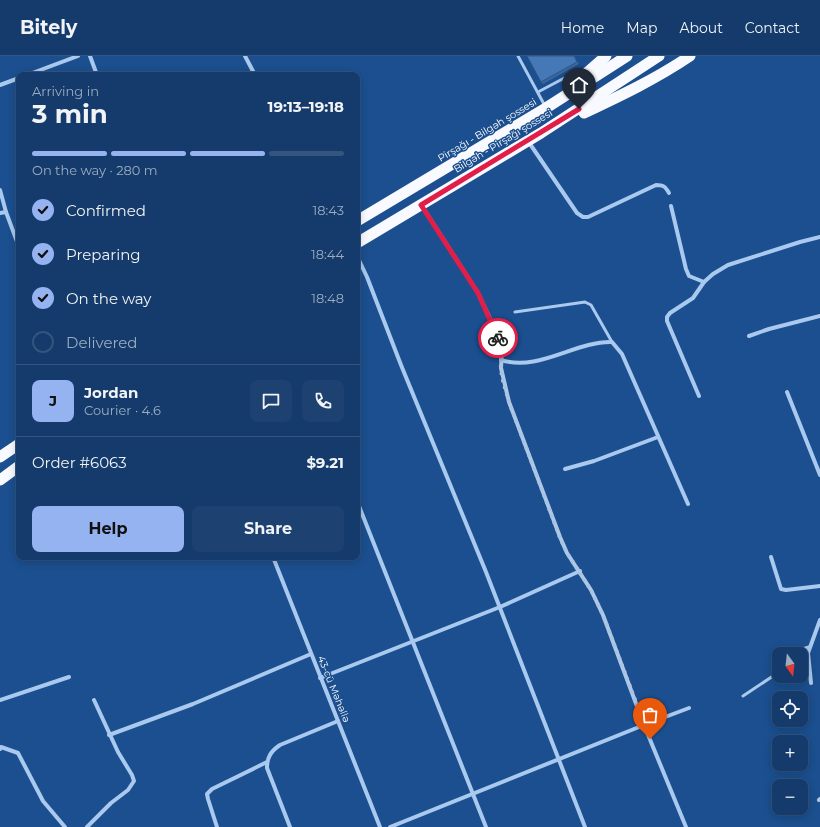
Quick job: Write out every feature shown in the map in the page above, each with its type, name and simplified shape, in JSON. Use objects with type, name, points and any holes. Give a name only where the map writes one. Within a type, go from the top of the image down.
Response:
[{"type":"highway","name":"Pirşağı - Bilgəh şossesi","points":[[360,215],[546,108],[627,56]]},
{"type":"highway","name":"Bilgəh - Pirşağı şossesi","points":[[360,241],[528,141],[659,56]]},
{"type":"highway","points":[[541,132],[636,88],[673,68],[690,56]]},
{"type":"highway","points":[[546,108],[603,57]]},
{"type":"highway","points":[[0,457],[16,446]]},
{"type":"highway","points":[[0,480],[16,468]]},
{"type":"street","points":[[35,72],[78,56]]},
{"type":"street","points":[[90,56],[95,72]]},
{"type":"street","points":[[245,56],[254,72]]},
{"type":"street","points":[[0,85],[16,79]]},
{"type":"street","points":[[528,141],[577,213],[583,217],[588,217],[656,185],[665,187],[669,193]]},
{"type":"street","points":[[0,190],[16,239]]},
{"type":"street","points":[[421,205],[478,293],[493,325],[502,350],[501,368],[509,402],[560,538],[567,553],[580,571],[603,615],[644,725],[686,827]]},
{"type":"street","points":[[671,206],[686,269],[690,276],[704,282]]},
{"type":"street","points":[[0,213],[6,212]]},
{"type":"street","points":[[699,396],[667,321],[667,317],[670,313],[694,298],[704,282],[713,274],[728,265],[820,237]]},
{"type":"street","points":[[360,262],[500,607],[585,827]]},
{"type":"street","points":[[748,336],[820,316]]},
{"type":"street","points":[[502,360],[510,363],[524,363],[600,343],[612,342],[622,354],[688,504]]},
{"type":"street","points":[[787,392],[820,475]]},
{"type":"street","points":[[564,468],[594,461],[658,437]]},
{"type":"street","points":[[360,508],[486,827]]},
{"type":"street","points":[[771,557],[781,589],[786,590],[820,586]]},
{"type":"street","name":"43-cü Məhəllə","points":[[274,560],[380,827]]},
{"type":"street","points":[[320,678],[500,607],[580,571]]},
{"type":"street","points":[[811,682],[808,661],[809,647],[820,620]]},
{"type":"street","points":[[109,735],[193,704],[311,654]]},
{"type":"street","points":[[0,700],[69,677]]},
{"type":"street","points":[[87,827],[111,803],[128,790],[134,781],[109,735],[94,700]]},
{"type":"street","points":[[390,827],[689,708]]},
{"type":"street","points":[[290,827],[267,768],[267,762],[270,754],[280,746],[338,721]]},
{"type":"street","points":[[0,749],[1,747],[18,753],[43,801],[65,827]]},
{"type":"street","points":[[217,827],[208,799],[208,794],[212,789],[267,762]]},
{"type":"lane","points":[[518,56],[546,108]]},
{"type":"lane","points":[[538,92],[570,75]]},
{"type":"lane","points":[[515,312],[585,302],[591,305],[612,342]]},
{"type":"lane","points":[[744,696],[772,677]]},
{"type":"building","points":[[527,56],[574,56],[577,62],[541,82]]},
{"type":"way so far","points":[[498,338],[502,350],[501,368],[509,402],[560,538],[567,553],[591,590],[603,615],[650,739]]},
{"type":"route","points":[[498,338],[478,293],[421,205],[579,109]]}]
